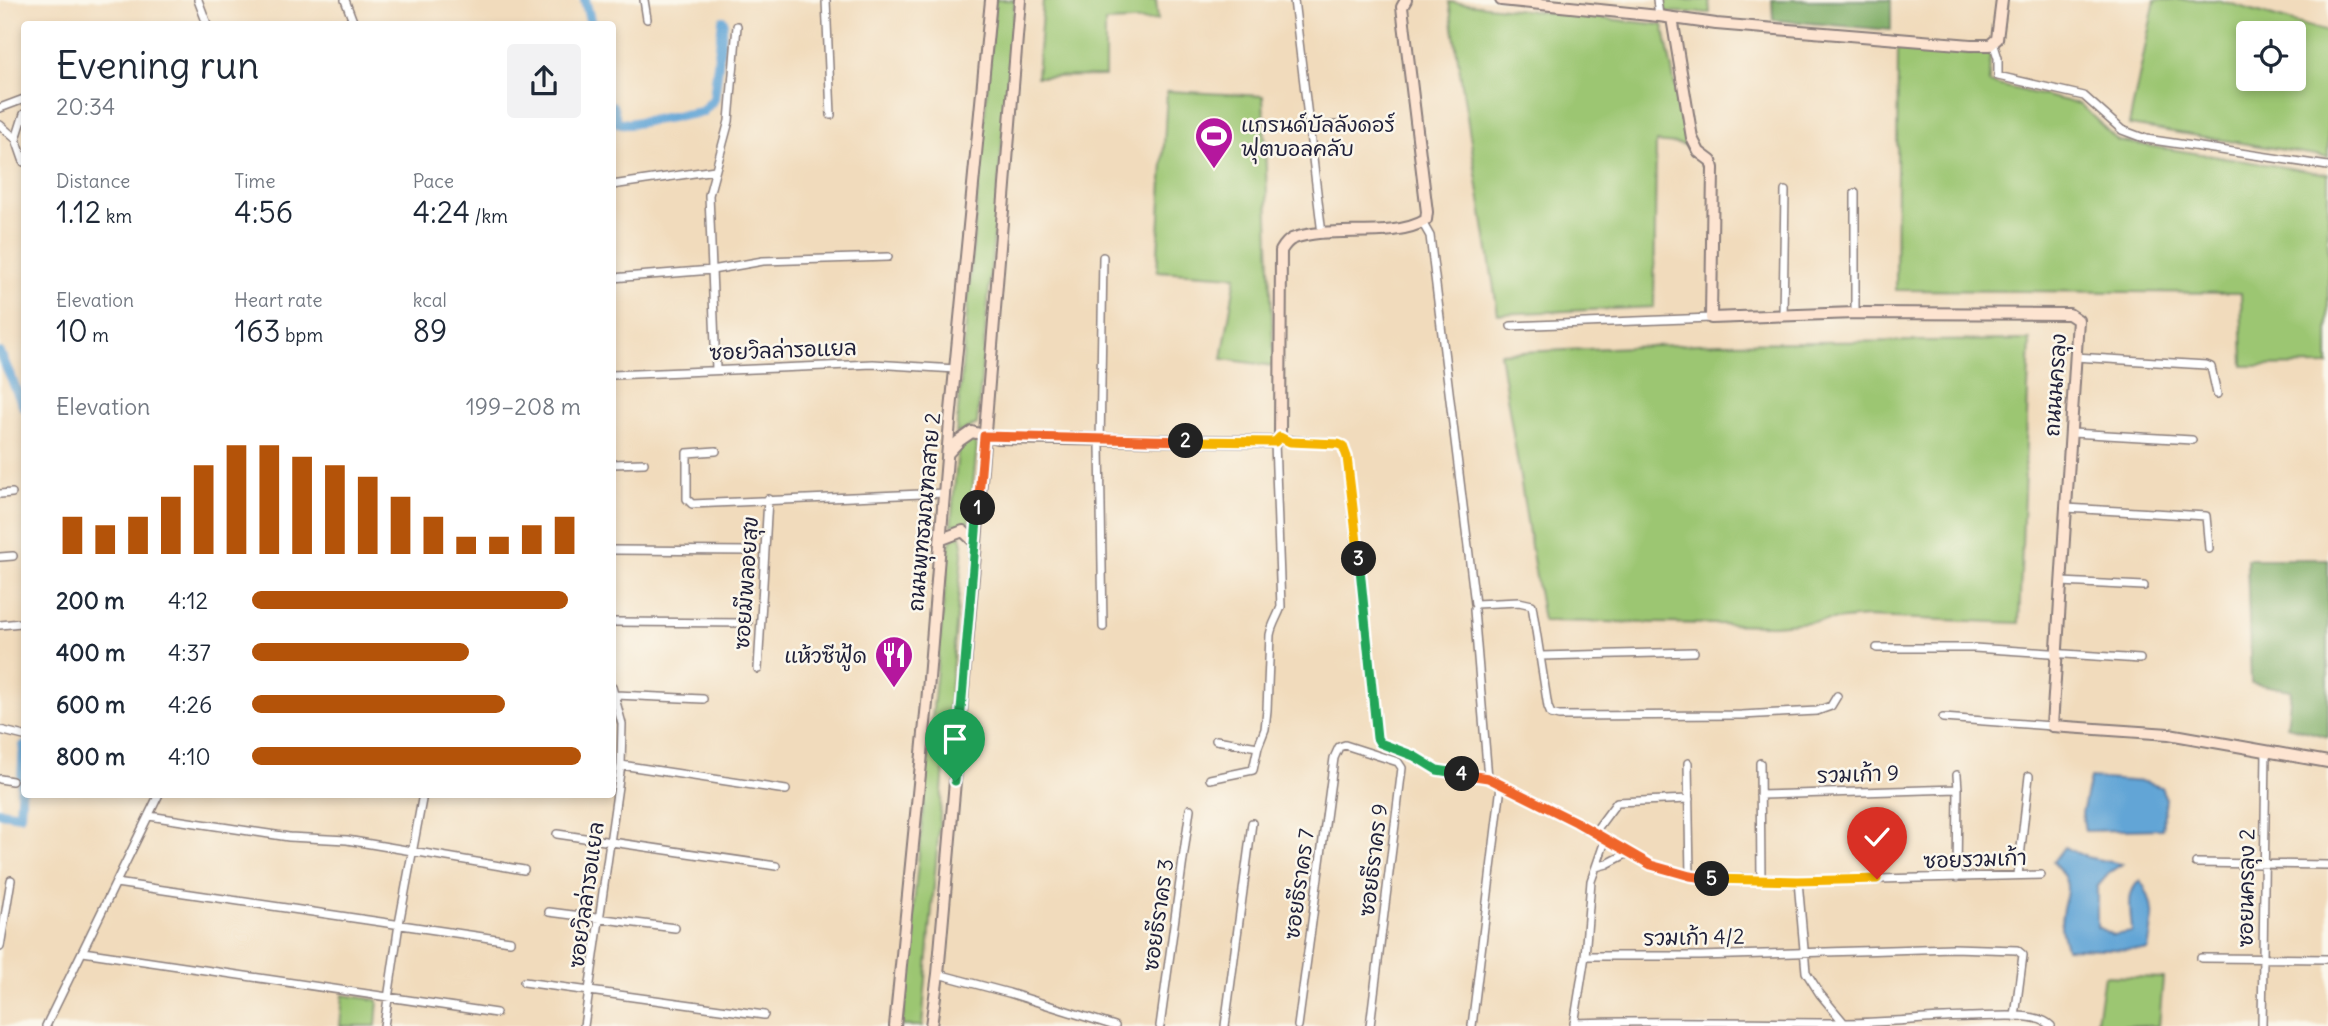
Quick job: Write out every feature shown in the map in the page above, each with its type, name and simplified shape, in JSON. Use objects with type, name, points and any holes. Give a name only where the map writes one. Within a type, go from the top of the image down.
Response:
[{"type":"street","points":[[198,0],[206,21]]},
{"type":"street","points":[[345,0],[353,21]]},
{"type":"street","points":[[644,0],[647,19]]},
{"type":"street","points":[[825,0],[831,115]]},
{"type":"street","name":"ถนนพุทธมณฑลสาย 2","points":[[895,1026],[991,0]]},
{"type":"street","points":[[931,1026],[938,974],[976,543],[1020,0]]},
{"type":"street","points":[[1294,0],[1322,234]]},
{"type":"street","points":[[1501,0],[1716,24],[1971,45],[1997,39],[2002,0]]},
{"type":"street","points":[[1657,0],[1659,16]]},
{"type":"street","points":[[1210,779],[1253,770],[1265,729],[1269,635],[1281,607],[1278,440],[1281,251],[1291,240],[1322,234],[1397,229],[1426,220],[1403,2]]},
{"type":"street","points":[[1511,326],[1711,318],[1713,168],[1711,161],[1699,152],[1692,138],[1672,18]]},
{"type":"street","points":[[716,369],[709,195],[729,121],[737,26]]},
{"type":"street","points":[[1993,42],[1998,58],[1998,76],[2084,96],[2122,130],[2133,135],[2328,166]]},
{"type":"street","points":[[0,108],[21,100]]},
{"type":"street","points":[[16,139],[21,123]]},
{"type":"street","points":[[0,125],[16,139],[21,153]]},
{"type":"street","points":[[1310,126],[1342,125]]},
{"type":"street","points":[[616,184],[715,170]]},
{"type":"street","points":[[1783,316],[1785,191]]},
{"type":"street","points":[[1854,193],[1856,313]]},
{"type":"street","points":[[1422,222],[1430,236],[1475,604],[1519,601],[1532,605],[1551,714],[1742,715],[1816,711],[1831,706],[1837,696]]},
{"type":"street","points":[[616,278],[712,270],[763,261],[888,257]]},
{"type":"street","points":[[1102,626],[1100,440],[1103,257]]},
{"type":"street","name":"ถนนนครลุง","points":[[1711,318],[1856,313],[2068,314],[2075,317],[2079,324],[2052,726]]},
{"type":"street","points":[[2075,357],[2206,365],[2211,367],[2217,394]]},
{"type":"street","name":"ซอยวิลล่ารอแยล","points":[[616,375],[873,364],[956,369]]},
{"type":"street","points":[[948,453],[972,432],[984,436],[1100,440],[1278,440]]},
{"type":"street","points":[[2072,433],[2192,440]]},
{"type":"street","name":"ซอยรวมเก้า","points":[[1278,440],[1338,444],[1346,451],[1377,738],[1380,743],[1414,756],[1437,770],[1488,778],[1651,865],[1690,876],[1798,881],[2041,874]]},
{"type":"street","name":"ซอยมีพลอยสุข","points":[[716,451],[687,453],[689,502],[695,504],[945,493]]},
{"type":"street","points":[[616,464],[645,463]]},
{"type":"street","points":[[0,494],[12,493]]},
{"type":"street","name":"ซอยมีพลอยสุข","points":[[758,670],[768,499]]},
{"type":"street","points":[[2066,508],[2206,516],[2209,549]]},
{"type":"street","points":[[942,539],[957,531],[963,531],[976,543]]},
{"type":"street","points":[[616,550],[751,551]]},
{"type":"street","points":[[0,556],[13,556]]},
{"type":"street","points":[[2061,582],[2144,586]]},
{"type":"street","points":[[1474,610],[1488,778]]},
{"type":"street","points":[[616,622],[748,623]]},
{"type":"street","points":[[0,625],[21,624]]},
{"type":"street","points":[[1877,648],[1974,649],[2140,659]]},
{"type":"street","points":[[1541,656],[1694,652]]},
{"type":"street","points":[[616,695],[703,699]]},
{"type":"street","name":"ซอยวิลล่ารอแยล","points":[[584,1026],[621,765],[622,724],[616,695]]},
{"type":"street","points":[[1943,718],[2169,733],[2328,762]]},
{"type":"street","points":[[0,730],[21,735]]},
{"type":"street","points":[[1216,740],[1258,747]]},
{"type":"street","name":"ซอยธีราคร 9","points":[[1339,747],[1345,745],[1398,762],[1402,768],[1370,1026]]},
{"type":"street","name":"ซอยธีราคร 7","points":[[1298,1026],[1334,758],[1339,747]]},
{"type":"street","name":"ซอยนครลุง 2","points":[[2262,1026],[2266,751]]},
{"type":"street","points":[[1688,763],[1690,876]]},
{"type":"street","points":[[1760,763],[1761,880]]},
{"type":"street","points":[[621,765],[786,790]]},
{"type":"street","points":[[1957,775],[1957,877]]},
{"type":"street","points":[[2018,875],[2029,776]]},
{"type":"street","points":[[0,779],[12,781]]},
{"type":"street","points":[[1472,1026],[1501,786]]},
{"type":"street","name":"รวมเก้า 9","points":[[1760,795],[1958,789]]},
{"type":"street","points":[[48,1026],[157,798]]},
{"type":"street","points":[[384,1026],[398,924],[422,798]]},
{"type":"street","points":[[1594,833],[1617,802],[1633,799],[1689,799]]},
{"type":"street","name":"ซอยธีราคร 3","points":[[1160,1026],[1190,809]]},
{"type":"street","points":[[149,816],[289,837],[347,840],[524,870]]},
{"type":"street","points":[[1225,1026],[1252,823]]},
{"type":"street","points":[[557,834],[776,866]]},
{"type":"street","points":[[1605,841],[1591,881],[1585,956],[1574,1024],[1714,1021],[1845,1025],[1930,1018],[2015,1017],[2039,1018],[2051,1026]]},
{"type":"street","points":[[1596,867],[1628,853]]},
{"type":"street","points":[[2196,863],[2328,865]]},
{"type":"street","points":[[0,947],[12,880]]},
{"type":"street","points":[[1798,881],[1803,952],[1809,978],[1845,1025]]},
{"type":"street","points":[[116,883],[510,941]]},
{"type":"street","points":[[549,912],[675,928]]},
{"type":"street","name":"รวมเก้า 4/2","points":[[1585,956],[1953,948],[2017,950],[2023,955],[2015,1017]]},
{"type":"street","points":[[83,952],[496,1013]]},
{"type":"street","points":[[2201,958],[2328,959]]},
{"type":"street","points":[[938,974],[1115,1026]]},
{"type":"street","points":[[524,982],[764,1015]]},
{"type":"green space","points":[[995,0],[1015,0],[977,424],[956,434]]},
{"type":"green space","points":[[1043,0],[1156,0],[1158,20],[1105,22],[1105,76],[1037,77]]},
{"type":"green space","points":[[1664,0],[1709,0],[1710,13],[1666,12]]},
{"type":"green space","points":[[1772,0],[1891,0],[1891,30],[1773,20]]},
{"type":"green space","points":[[2155,0],[2218,0],[2290,21],[2236,21],[2236,91],[2306,91],[2306,26],[2328,32],[2328,157],[2129,125]]},
{"type":"green space","points":[[1449,2],[1663,25],[1687,145],[1656,142],[1654,307],[1498,314]]},
{"type":"green space","points":[[1898,48],[1990,54],[1989,83],[2080,104],[2118,141],[2328,174],[2328,365],[2243,366],[2241,293],[1896,290]]},
{"type":"green space","name":"แกรนด์บัลลังดอร์ ฟุตบอลคลับ","points":[[1167,91],[1263,96],[1274,366],[1222,359],[1236,276],[1157,271]]},
{"type":"green space","points":[[2030,340],[2019,623],[1867,617],[1774,625],[1543,621],[1500,353],[1719,343]]},
{"type":"green space","points":[[968,439],[973,439],[977,447],[969,523],[951,525],[958,448]]},
{"type":"green space","points":[[961,535],[963,544],[922,1026],[902,1026],[949,545],[952,538]]},
{"type":"green space","points":[[2247,559],[2328,559],[2328,737],[2287,726],[2291,690],[2251,683]]},
{"type":"green space","points":[[2104,976],[2163,978],[2159,1026],[2096,1026]]},
{"type":"green space","points":[[343,995],[378,1000],[376,1026],[340,1026]]},
{"type":"water","points":[[2090,778],[2145,782],[2161,787],[2166,799],[2162,829],[2085,831],[2082,813]]},
{"type":"water","points":[[2064,847],[2086,857],[2122,864],[2110,872],[2097,887],[2097,927],[2113,935],[2132,932],[2131,897],[2140,880],[2149,898],[2152,914],[2148,950],[2066,948],[2061,926],[2067,886],[2061,871],[2053,862]]},
{"type":"waterway","points":[[585,0],[590,21]]},
{"type":"waterway","points":[[616,119],[617,122],[628,124],[702,112],[714,99],[723,21]]},
{"type":"waterway","points":[[0,353],[21,400]]},
{"type":"waterway","points":[[0,812],[20,815],[21,798]]},
{"type":"place","name":"แกรนด์บัลลังดอร์ ฟุตบอลคลับ","points":[[1214,170]]},
{"type":"place","name":"แห้วซีฟู้ด","points":[[894,689]]},
{"type":"route","points":[[955,781],[984,436],[1275,442],[1280,437],[1290,442],[1338,444],[1346,451],[1377,738],[1380,743],[1414,756],[1437,770],[1488,778],[1576,822],[1637,858],[1667,871],[1710,878],[1798,881],[1877,879]]}]
